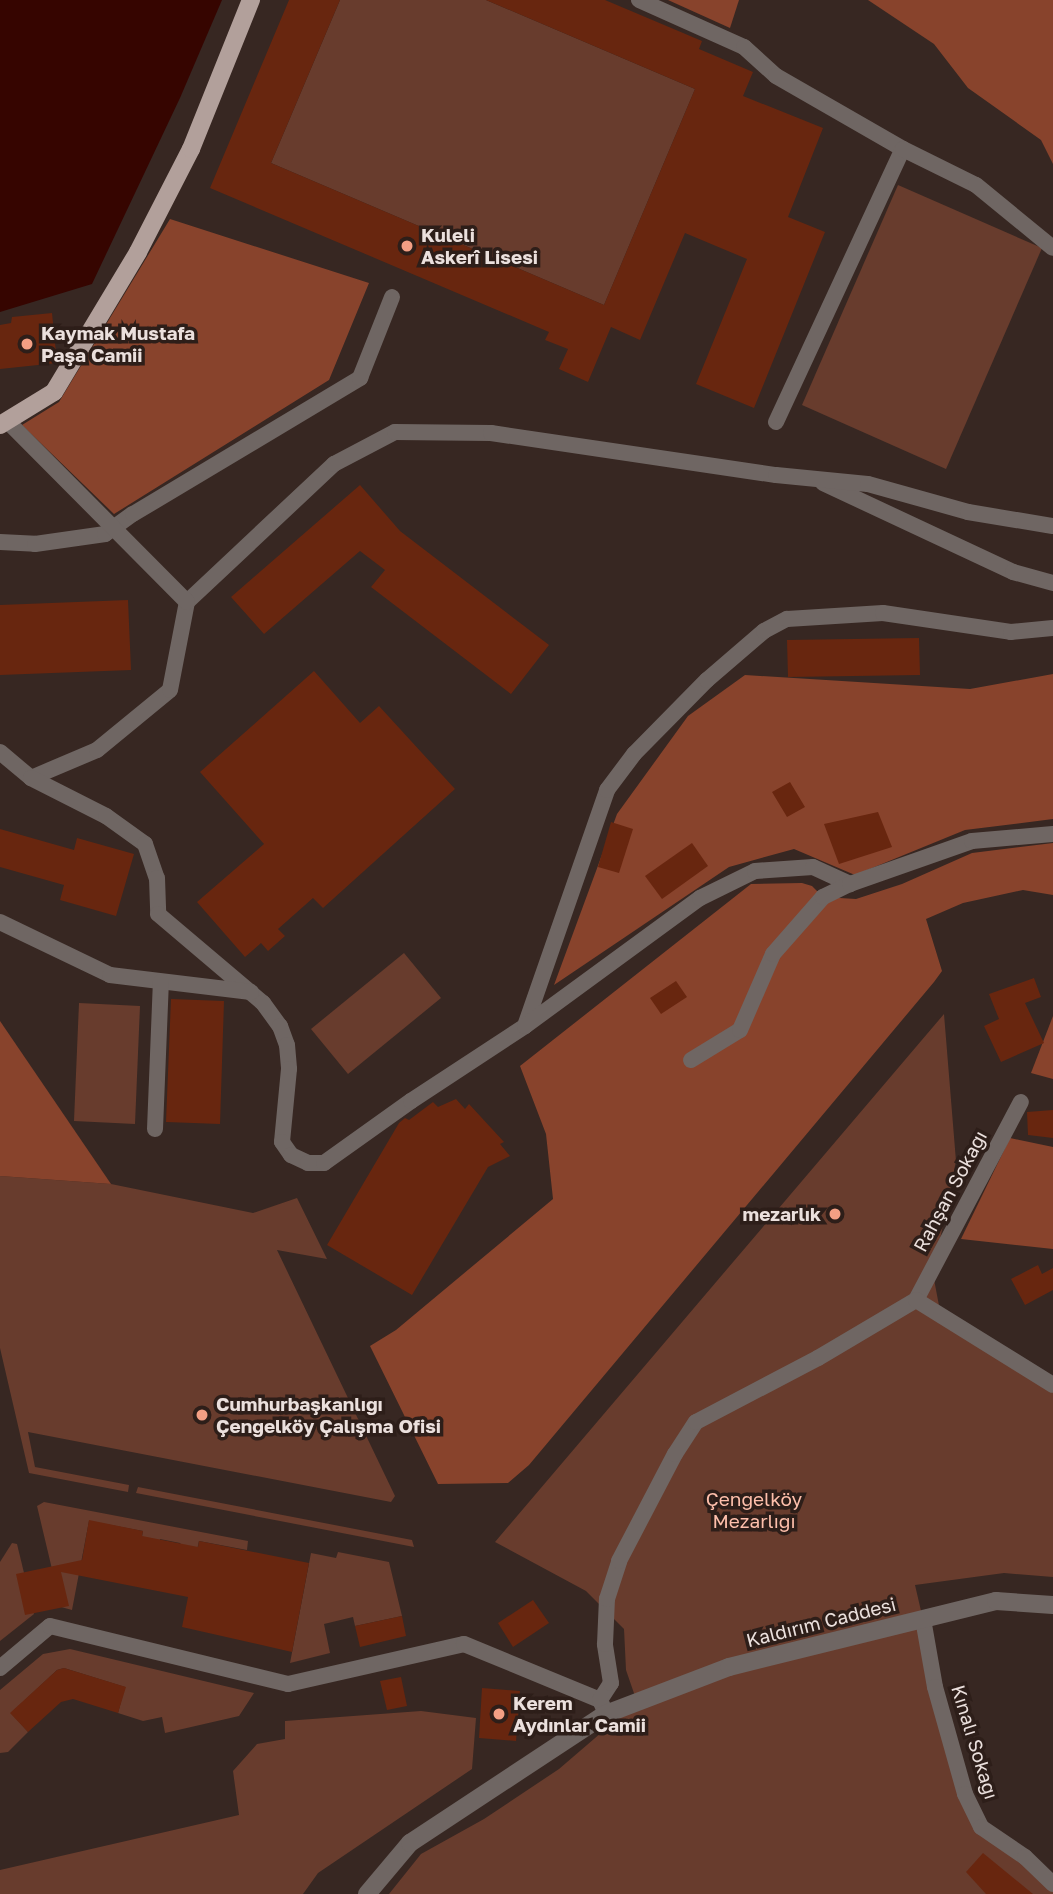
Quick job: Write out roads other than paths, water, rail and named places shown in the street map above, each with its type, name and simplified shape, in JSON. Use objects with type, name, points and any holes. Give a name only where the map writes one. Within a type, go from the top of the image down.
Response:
[{"type":"main road","points":[[4,423],[54,392],[138,252],[191,149],[251,0]]},
{"type":"street","points":[[639,0],[744,47],[776,76],[903,149],[976,185],[1053,248]]},
{"type":"street","points":[[776,422],[903,149]]},
{"type":"street","points":[[0,542],[35,544],[105,534],[360,378],[392,297]]},
{"type":"street","points":[[4,423],[114,527],[187,602]]},
{"type":"street","points":[[31,778],[97,750],[170,690],[187,602],[334,464],[395,432],[491,433],[814,479],[868,484],[968,512],[1053,526]]},
{"type":"street","points":[[814,479],[1013,572],[1053,583]]},
{"type":"street","points":[[525,1026],[607,790],[634,754],[707,680],[764,631],[787,619],[883,613],[1012,632],[1053,628]]},
{"type":"street","points":[[0,752],[31,778],[106,816],[145,844],[157,878],[158,914],[250,992],[280,1026],[287,1045],[289,1069],[282,1142],[291,1155],[308,1163],[324,1163],[411,1101],[525,1026],[700,898],[755,871],[813,867],[850,884]]},
{"type":"street","points":[[691,1060],[740,1030],[773,954],[823,897],[850,884],[972,841],[1053,834]]},
{"type":"street","points":[[0,922],[110,975],[250,992]]},
{"type":"street","points":[[155,1129],[161,982]]},
{"type":"street","name":"Rahşan Sokağı","points":[[916,1300],[1021,1102]]},
{"type":"street","points":[[0,1668],[50,1626],[288,1684],[464,1644],[603,1707],[611,1684],[605,1644],[607,1599],[620,1560],[675,1454],[696,1422],[818,1358],[916,1300],[1053,1385]]},
{"type":"street","name":"Kaldırım Caddesi","points":[[367,1894],[410,1843],[603,1707],[729,1667],[996,1601],[1053,1605]]},
{"type":"street","name":"Kınalı Sokağı","points":[[923,1619],[950,1743],[965,1794],[975,1816],[981,1827],[1025,1857],[1053,1884]]},
{"type":"place","name":"Kuleli Askerî Lisesi","points":[[407,246]]},
{"type":"place","name":"Kaymak Mustafa Paşa Camii","points":[[27,344]]},
{"type":"place","name":"mezarlık","points":[[835,1214]]},
{"type":"place","name":"Cumhurbaşkanlığı Çengelköy Çalışma Ofisi","points":[[202,1415]]},
{"type":"place","name":"Kerem Aydınlar Camii","points":[[499,1714]]},
{"type":"park label","name":"Çengelköy Mezarlığı","points":[[754,1510]]}]
